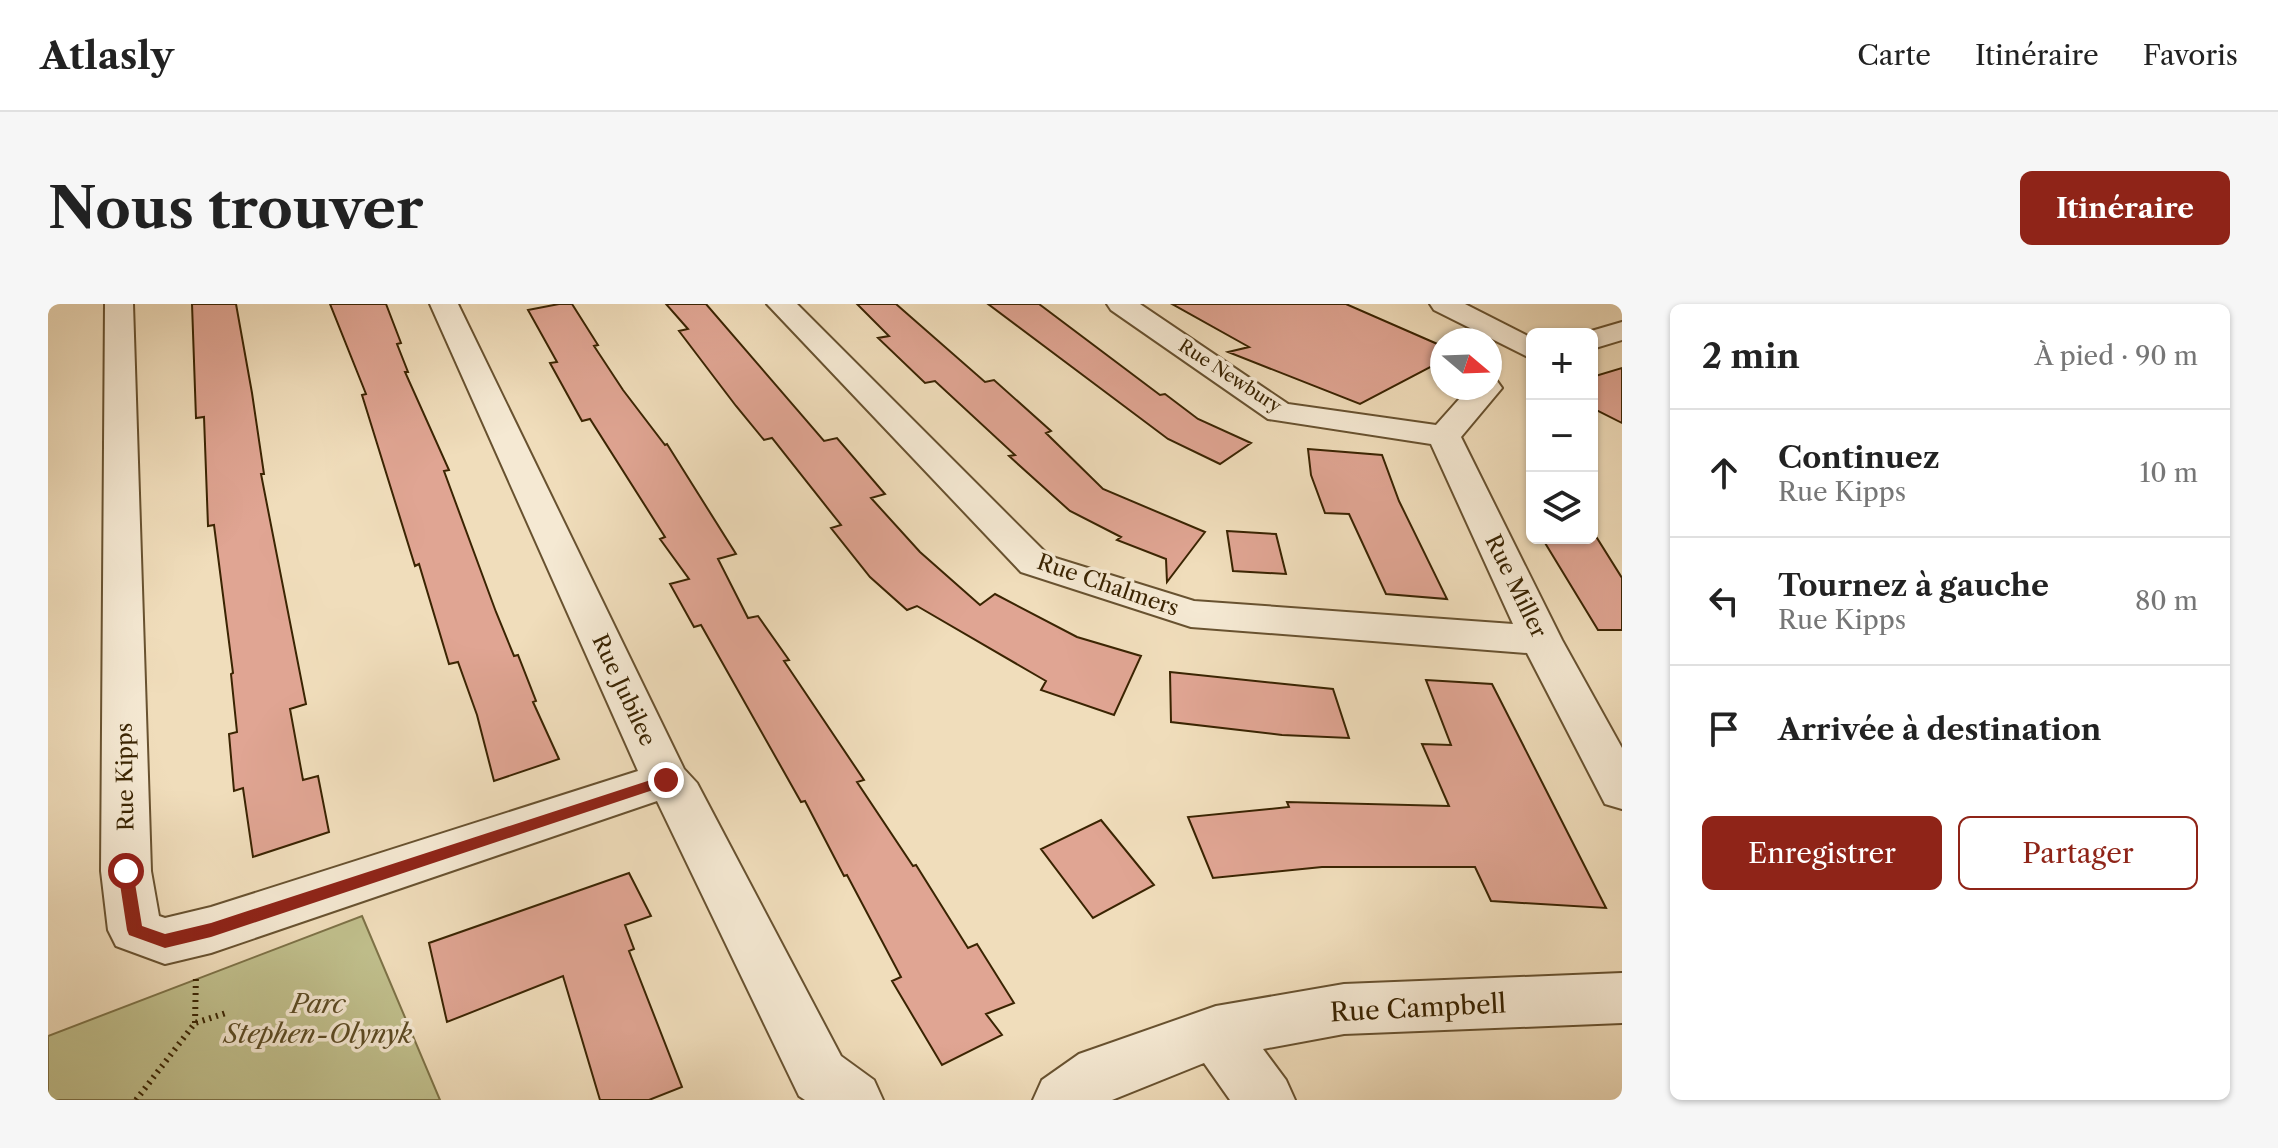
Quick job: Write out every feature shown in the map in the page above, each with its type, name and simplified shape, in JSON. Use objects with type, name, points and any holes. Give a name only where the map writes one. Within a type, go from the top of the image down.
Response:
[{"type":"street","name":"Rue Kipps","points":[[119,304],[126,871],[135,930],[165,941],[211,930],[666,780]]},
{"type":"street","name":"Rue Jubilee","points":[[444,304],[666,780],[680,796],[820,1076],[853,1100]]},
{"type":"street","name":"Rue Chalmers","points":[[781,304],[1035,564],[1191,614],[1541,640]]},
{"type":"street","name":"Rue Newbury","points":[[1121,304],[1279,412],[1444,436]]},
{"type":"street","points":[[1444,304],[1526,347]]},
{"type":"street","points":[[1598,338],[1622,331]]},
{"type":"street","points":[[1502,372],[1526,361]]},
{"type":"street","points":[[1444,436],[1476,400]]},
{"type":"street","name":"Rue Miller","points":[[1444,436],[1541,640],[1622,791]]},
{"type":"street","name":"Rue Campbell","points":[[1216,1032],[1344,1009],[1622,998]]},
{"type":"street","points":[[1063,1100],[1100,1074],[1216,1032],[1265,1100]]},
{"type":"path","points":[[136,1100],[195,1023],[226,1013]]},
{"type":"green space","name":"Parc Stephen-Olynyk","points":[[362,916],[440,1100],[48,1100],[48,1036]]},
{"type":"building","points":[[192,304],[236,304],[264,474],[261,474],[306,704],[290,709],[303,780],[318,776],[329,832],[253,857],[243,788],[234,791],[229,734],[237,732],[233,673],[214,525],[208,526],[204,417],[196,418]]},
{"type":"building","points":[[330,304],[386,304],[401,343],[397,344],[408,372],[405,372],[449,470],[444,471],[496,612],[514,656],[518,655],[536,701],[533,702],[559,759],[494,781],[477,715],[458,662],[449,664],[362,395],[366,394]]},
{"type":"building","points":[[572,304],[598,345],[594,346],[623,390],[667,444],[736,554],[718,559],[748,618],[758,616],[789,660],[784,661],[864,780],[857,782],[913,866],[916,865],[968,948],[977,944],[1014,1003],[986,1014],[1002,1035],[942,1065],[892,981],[901,977],[847,875],[844,876],[805,801],[801,802],[701,625],[694,627],[670,584],[689,579],[660,539],[665,537],[590,419],[582,421],[550,363],[557,362],[528,310]]},
{"type":"building","points":[[666,304],[706,304],[824,441],[837,438],[885,494],[871,498],[920,552],[980,605],[995,594],[1077,637],[1141,656],[1114,715],[1041,690],[1046,681],[917,606],[907,610],[870,577],[831,528],[841,525],[772,438],[764,440],[736,406],[679,331],[688,329]]},
{"type":"building","points":[[857,304],[896,304],[985,382],[994,380],[1051,431],[1046,433],[1103,489],[1205,532],[1167,582],[1166,559],[1117,540],[1121,537],[1070,511],[1009,456],[1015,455],[935,381],[925,383],[878,338],[889,336]]},
{"type":"building","points":[[988,304],[1039,304],[1160,395],[1165,394],[1198,419],[1251,443],[1220,464],[1168,439]]},
{"type":"building","points":[[1172,304],[1346,304],[1430,341],[1430,367],[1360,404],[1228,352],[1249,347]]},
{"type":"building","points":[[1622,368],[1622,423],[1598,411],[1598,375]]},
{"type":"building","points":[[1308,449],[1382,455],[1399,501],[1447,599],[1386,594],[1349,514],[1325,513],[1311,475]]},
{"type":"building","points":[[1227,531],[1276,534],[1286,574],[1233,571]]},
{"type":"building","points":[[1598,540],[1622,578],[1622,630],[1598,630],[1546,544],[1598,544]]},
{"type":"building","points":[[1170,672],[1333,689],[1349,738],[1282,735],[1171,722]]},
{"type":"building","points":[[1426,680],[1492,684],[1606,908],[1491,901],[1475,867],[1322,867],[1213,878],[1188,817],[1289,807],[1287,802],[1449,806],[1422,744],[1451,745]]},
{"type":"building","points":[[1101,820],[1154,885],[1093,918],[1041,849]]},
{"type":"building","points":[[629,873],[651,916],[625,925],[634,949],[629,951],[682,1087],[649,1100],[600,1100],[563,976],[447,1022],[429,943]]},
{"type":"route","points":[[126,871],[135,930],[165,941],[211,930],[666,780]]}]
